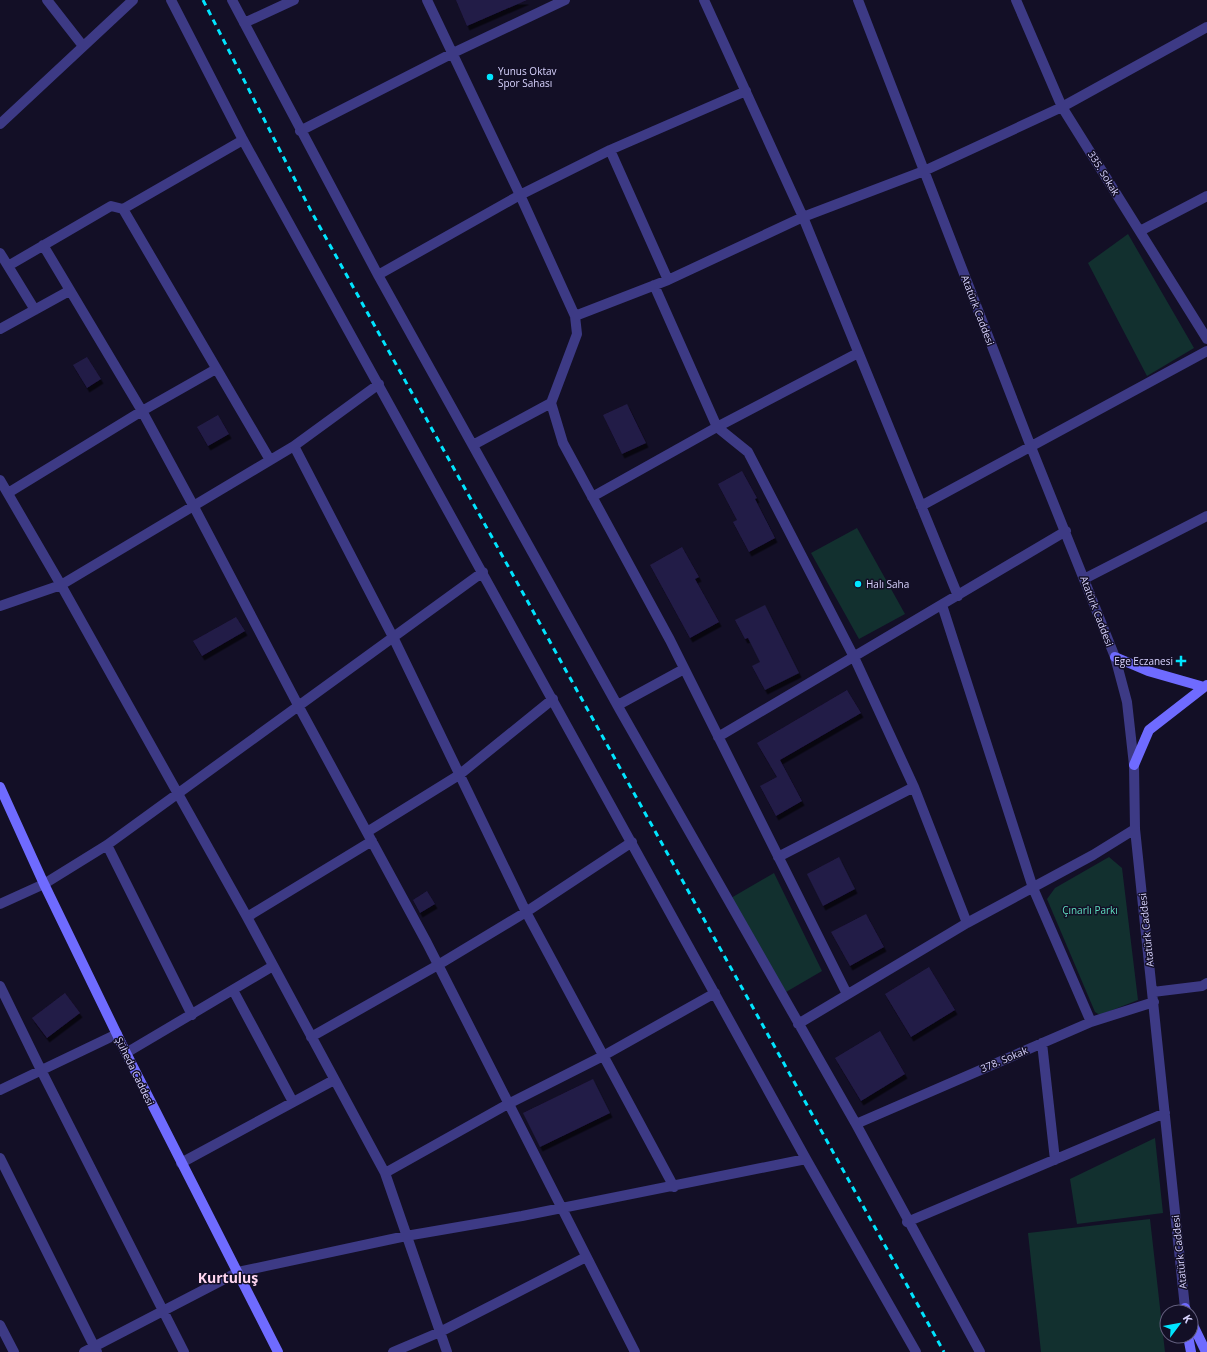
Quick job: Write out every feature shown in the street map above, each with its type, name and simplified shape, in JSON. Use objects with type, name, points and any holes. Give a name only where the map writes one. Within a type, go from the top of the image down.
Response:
[{"type":"main road","points":[[1115,656],[1148,671],[1206,686]]},
{"type":"main road","points":[[1134,765],[1149,730],[1206,686]]},
{"type":"main road","name":"Şüheda Caddesi","points":[[0,787],[44,884],[126,1053],[278,1352]]},
{"type":"main road","points":[[1199,1338],[1206,1352]]},
{"type":"street","points":[[47,0],[83,46]]},
{"type":"street","points":[[0,124],[133,0]]},
{"type":"street","points":[[171,0],[243,140],[806,1159],[916,1352]]},
{"type":"street","points":[[232,0],[300,131],[378,275],[618,705],[856,1124],[907,1222],[980,1352]]},
{"type":"street","points":[[244,23],[294,0]]},
{"type":"street","points":[[427,0],[520,195],[575,316],[577,334],[551,403],[563,443],[684,669],[847,994]]},
{"type":"street","points":[[300,131],[545,4],[565,0]]},
{"type":"street","points":[[704,0],[803,217],[958,596]]},
{"type":"street","name":"Atatürk Caddesi","points":[[858,0],[1030,447],[1066,531],[1115,656],[1127,702],[1134,765],[1135,829],[1154,997],[1184,1304]]},
{"type":"street","name":"335. Sokak","points":[[1016,0],[1062,106],[1207,339]]},
{"type":"street","points":[[575,316],[668,280],[803,217],[924,171],[1062,106],[1207,27]]},
{"type":"street","points":[[378,275],[520,195],[610,150],[746,91]]},
{"type":"street","points":[[124,210],[243,140]]},
{"type":"street","points":[[610,150],[668,280]]},
{"type":"street","points":[[1140,231],[1207,196]]},
{"type":"street","points":[[8,266],[111,206],[124,210],[270,460]]},
{"type":"street","points":[[43,245],[69,291],[142,411],[193,504],[299,707],[438,965],[635,1352]]},
{"type":"street","points":[[0,253],[35,310]]},
{"type":"street","points":[[654,285],[717,427],[748,452],[854,657],[914,787],[967,923]]},
{"type":"street","points":[[0,329],[69,291]]},
{"type":"street","points":[[921,506],[1207,351]]},
{"type":"street","points":[[592,497],[717,427],[858,353]]},
{"type":"street","points":[[8,493],[142,411],[216,369]]},
{"type":"street","points":[[0,606],[61,585],[193,504],[294,446],[378,384]]},
{"type":"street","points":[[473,445],[551,403]]},
{"type":"street","points":[[294,446],[393,637],[526,912],[674,1187]]},
{"type":"street","points":[[0,480],[61,585],[247,917],[385,1173],[447,1352]]},
{"type":"street","points":[[1084,579],[1207,516]]},
{"type":"street","points":[[718,737],[1066,531]]},
{"type":"street","points":[[0,904],[44,884],[107,845],[483,572]]},
{"type":"street","points":[[942,605],[1033,888],[1091,1022]]},
{"type":"street","points":[[618,705],[684,669]]},
{"type":"street","points":[[247,917],[369,837],[459,775],[553,699]]},
{"type":"street","points":[[778,857],[914,787]]},
{"type":"street","points":[[798,1024],[967,923],[1093,855],[1135,829]]},
{"type":"street","points":[[311,1037],[438,965],[526,912],[632,842]]},
{"type":"street","points":[[107,845],[192,1015]]},
{"type":"street","points":[[126,1053],[273,966]]},
{"type":"street","name":"378. Sokak","points":[[856,1124],[1091,1022],[1154,997],[1207,984]]},
{"type":"street","points":[[0,986],[184,1352]]},
{"type":"street","points":[[233,990],[293,1102]]},
{"type":"street","points":[[385,1173],[508,1104],[603,1056],[715,994]]},
{"type":"street","points":[[0,1090],[117,1034]]},
{"type":"street","points":[[1042,1043],[1055,1160]]},
{"type":"street","points":[[181,1163],[334,1080]]},
{"type":"street","points":[[907,1222],[1165,1114]]},
{"type":"street","points":[[0,1158],[95,1349]]},
{"type":"street","points":[[84,1352],[95,1349],[163,1311],[238,1272],[406,1236],[561,1209],[806,1159]]},
{"type":"street","points":[[394,1352],[440,1332],[586,1257]]},
{"type":"street","points":[[0,1325],[14,1352]]},
{"type":"green space","points":[[1128,234],[1194,348],[1147,376],[1088,263]]},
{"type":"green space","name":"Halı Saha","points":[[857,528],[905,614],[859,639],[811,553]]},
{"type":"green space","name":"Çınarlı Parkı","points":[[1109,857],[1122,868],[1138,1000],[1100,1015],[1095,1012],[1047,899],[1055,888]]},
{"type":"green space","points":[[774,873],[822,971],[786,992],[731,898]]},
{"type":"green space","points":[[1155,1138],[1163,1213],[1077,1224],[1070,1179]]},
{"type":"green space","points":[[1150,1219],[1160,1304],[1159,1344],[1164,1344],[1165,1352],[1041,1352],[1028,1233]]},
{"type":"building","points":[[456,0],[527,0],[467,26]]},
{"type":"building","points":[[87,357],[101,379],[87,388],[73,365]]},
{"type":"building","points":[[627,404],[646,443],[622,454],[603,415]]},
{"type":"building","points":[[218,415],[229,434],[208,446],[197,427]]},
{"type":"building","points":[[742,471],[757,498],[755,499],[775,538],[749,552],[733,522],[737,520],[718,484]]},
{"type":"building","points":[[682,547],[699,577],[695,579],[719,622],[690,638],[650,565]]},
{"type":"building","points":[[765,605],[799,673],[765,690],[752,666],[760,662],[748,638],[745,639],[735,620]]},
{"type":"building","points":[[236,617],[245,631],[202,656],[193,641]]},
{"type":"building","points":[[847,690],[861,713],[780,760],[802,801],[776,816],[760,786],[777,777],[757,743]]},
{"type":"building","points":[[839,857],[855,889],[823,906],[807,874]]},
{"type":"building","points":[[427,891],[435,904],[420,913],[413,900]]},
{"type":"building","points":[[866,914],[884,947],[850,966],[831,932]]},
{"type":"building","points":[[929,967],[955,1010],[911,1037],[885,994]]},
{"type":"building","points":[[65,993],[80,1013],[47,1038],[32,1018]]},
{"type":"building","points":[[880,1031],[905,1074],[861,1101],[835,1058]]},
{"type":"building","points":[[593,1079],[610,1113],[540,1147],[523,1113]]},
{"type":"railway","points":[[203,0],[311,211],[944,1352]]},
{"type":"place","name":"Yunus Oktav Spor Sahası","points":[[490,77]]},
{"type":"place","name":"Halı Saha","points":[[858,584]]},
{"type":"place","name":"Ege Eczanesi","points":[[1181,661]]},
{"type":"district","name":"Kurtuluş","points":[[228,1278]]}]
